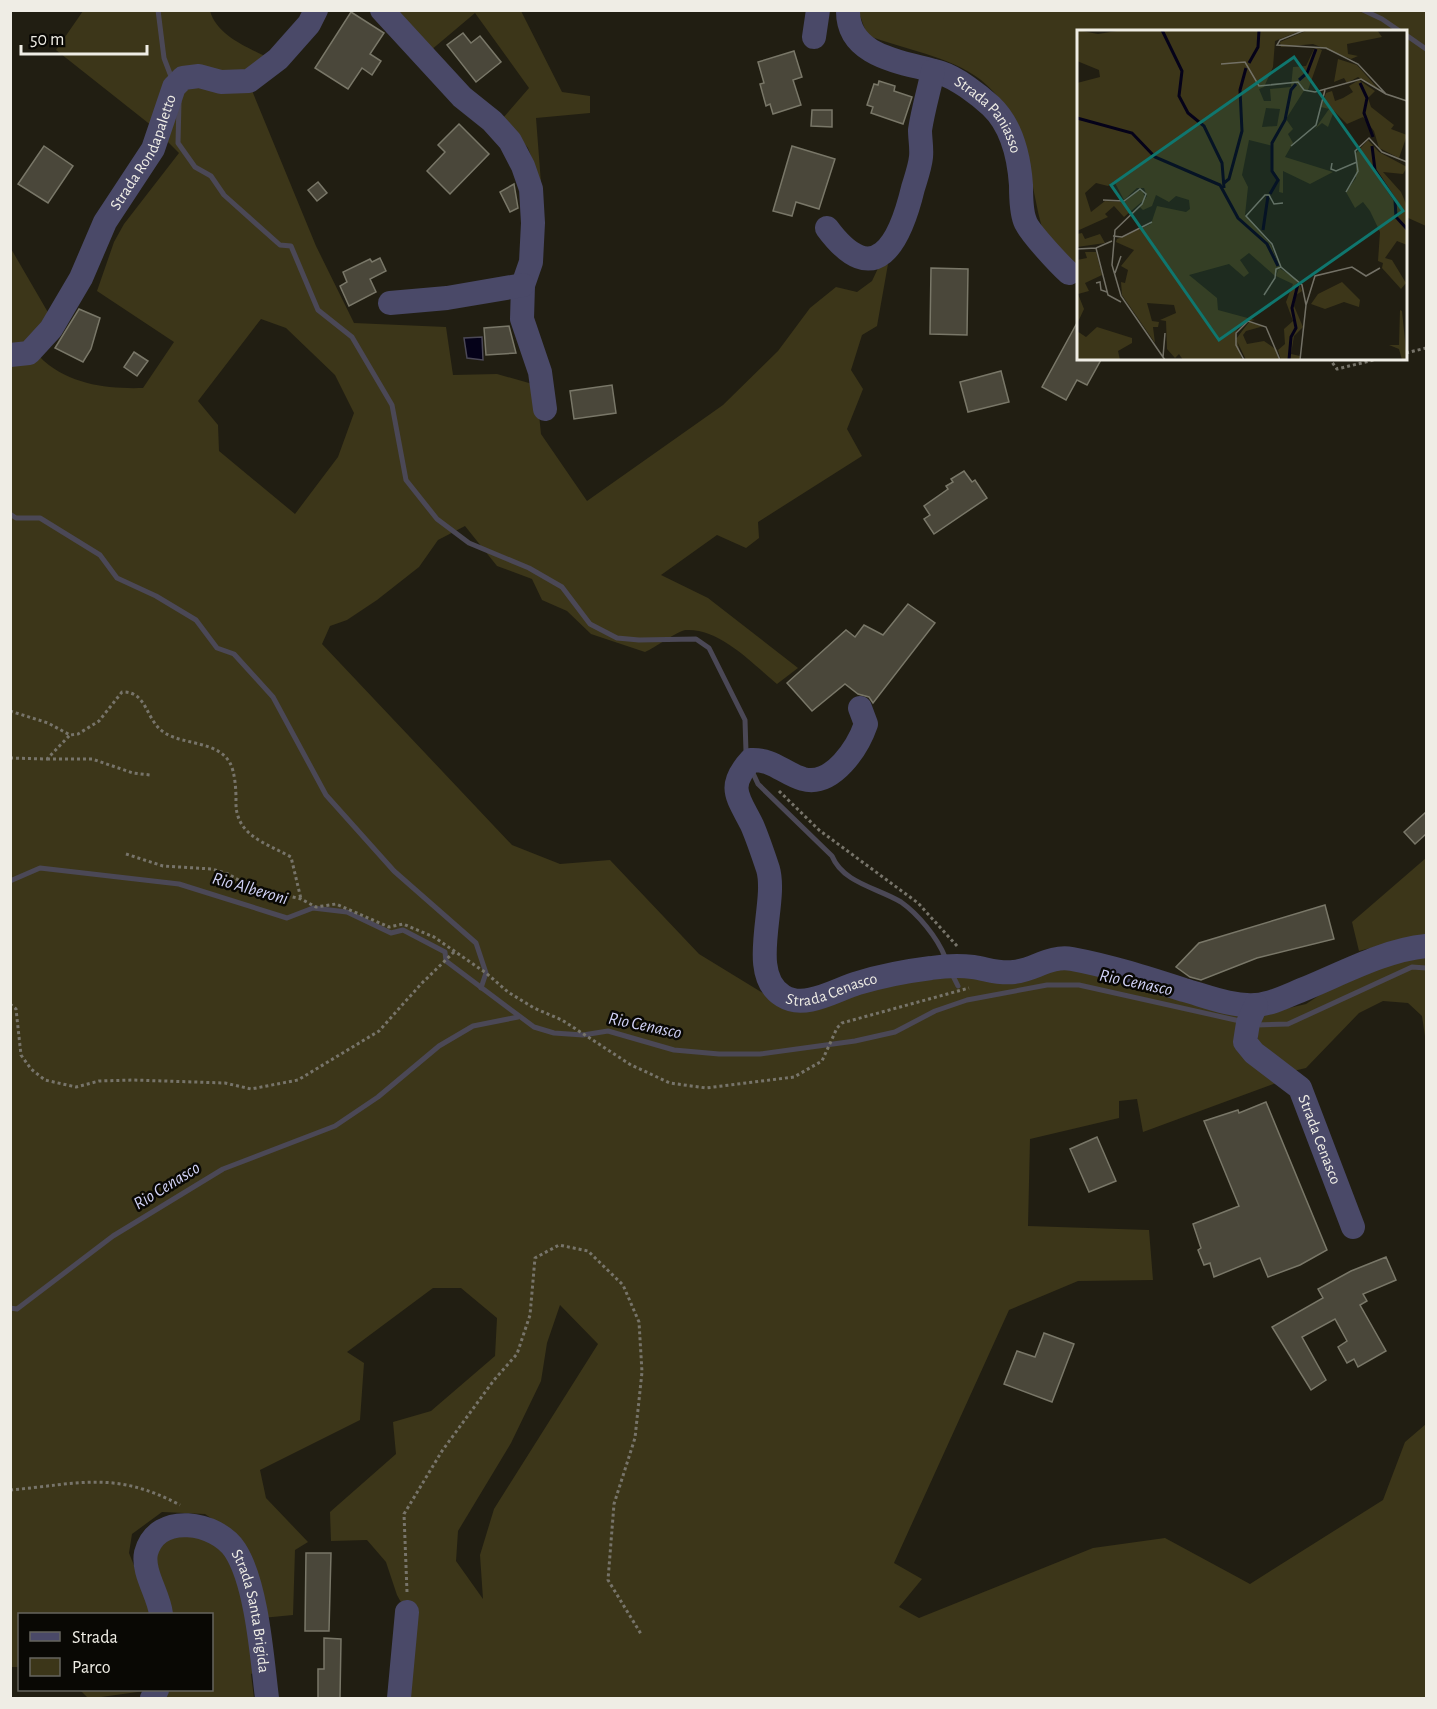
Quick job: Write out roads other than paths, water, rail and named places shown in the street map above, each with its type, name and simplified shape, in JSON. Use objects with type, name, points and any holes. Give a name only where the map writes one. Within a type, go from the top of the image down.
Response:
[{"type":"street","name":"Strada Rondapaletto","points":[[10,355],[29,353],[51,329],[81,278],[105,222],[153,149],[179,82],[199,76],[221,82],[249,81],[278,59],[309,24],[316,10]]},
{"type":"street","points":[[382,10],[443,78],[492,121],[510,141],[531,189],[531,262],[523,285],[522,319],[540,372],[545,409]]},
{"type":"street","points":[[814,37],[818,10]]},
{"type":"street","name":"Strada Paniasso","points":[[848,10],[848,23],[854,36],[866,47],[881,57],[944,74],[991,106],[1003,121],[1015,147],[1025,223],[1054,260],[1069,273]]},
{"type":"street","points":[[827,228],[849,254],[861,259],[873,259],[886,250],[894,239],[904,222],[921,158],[921,129],[933,71]]},
{"type":"street","points":[[390,303],[447,298],[523,285]]},
{"type":"street","name":"Strada Cenasco","points":[[860,708],[866,724],[859,744],[830,774],[817,779],[804,779],[764,759],[751,760],[740,772],[735,788],[739,805],[752,825],[769,872],[771,889],[765,957],[766,975],[772,987],[784,997],[797,1000],[824,996],[858,983],[914,971],[975,977],[1017,972],[1043,961],[1068,958],[1117,969],[1222,1001],[1256,1005],[1281,998],[1363,964],[1412,947],[1426,946]]},
{"type":"street","name":"Strada Cenasco","points":[[1256,1005],[1248,1023],[1245,1042],[1254,1053],[1300,1088],[1353,1227]]},
{"type":"street","name":"Strada Santa Brigida","points":[[161,1613],[155,1588],[146,1565],[146,1553],[152,1539],[173,1525],[193,1526],[218,1532],[234,1549],[251,1595],[267,1698]]},
{"type":"street","points":[[399,1698],[407,1611]]},
{"type":"water","points":[[482,337],[483,360],[467,358],[464,338]]},
{"type":"waterway","points":[[158,10],[164,58],[172,79]]},
{"type":"waterway","points":[[1363,10],[1398,30]]},
{"type":"waterway","points":[[1407,36],[1426,49]]},
{"type":"waterway","points":[[179,102],[178,143],[195,167],[211,176],[224,195],[280,245],[291,246],[318,310],[352,337],[392,405],[406,480],[437,519],[469,543],[529,568],[562,587],[590,624],[617,638],[696,639],[709,648],[745,720],[746,752]]},
{"type":"waterway","points":[[10,514],[16,518],[40,518],[100,555],[117,578],[156,596],[196,620],[217,648],[234,654],[273,697],[326,795],[394,871],[476,943],[486,973],[481,988]]},
{"type":"waterway","points":[[752,771],[758,784],[832,856],[844,873],[901,902],[914,913],[932,934],[945,957]]},
{"type":"waterway","name":"Rio Cenasco","points":[[10,881],[40,868],[179,884],[287,918],[313,908],[347,912],[391,933],[403,930],[445,952],[446,961],[534,1027],[554,1033],[583,1035],[608,1031],[674,1050],[719,1054],[760,1054],[855,1041],[895,1032],[935,1011],[967,1000],[1047,985],[1079,985],[1240,1021]]},
{"type":"waterway","name":"Rio Cenasco","points":[[1256,1025],[1288,1024],[1412,967],[1426,968]]},
{"type":"waterway","points":[[953,976],[958,986]]},
{"type":"waterway","name":"Rio Cenasco","points":[[10,1308],[17,1309],[113,1236],[223,1169],[335,1126],[378,1097],[439,1046],[473,1026],[518,1017]]},
{"type":"water label","name":"Rio Alberoni","points":[[250,889]]}]
